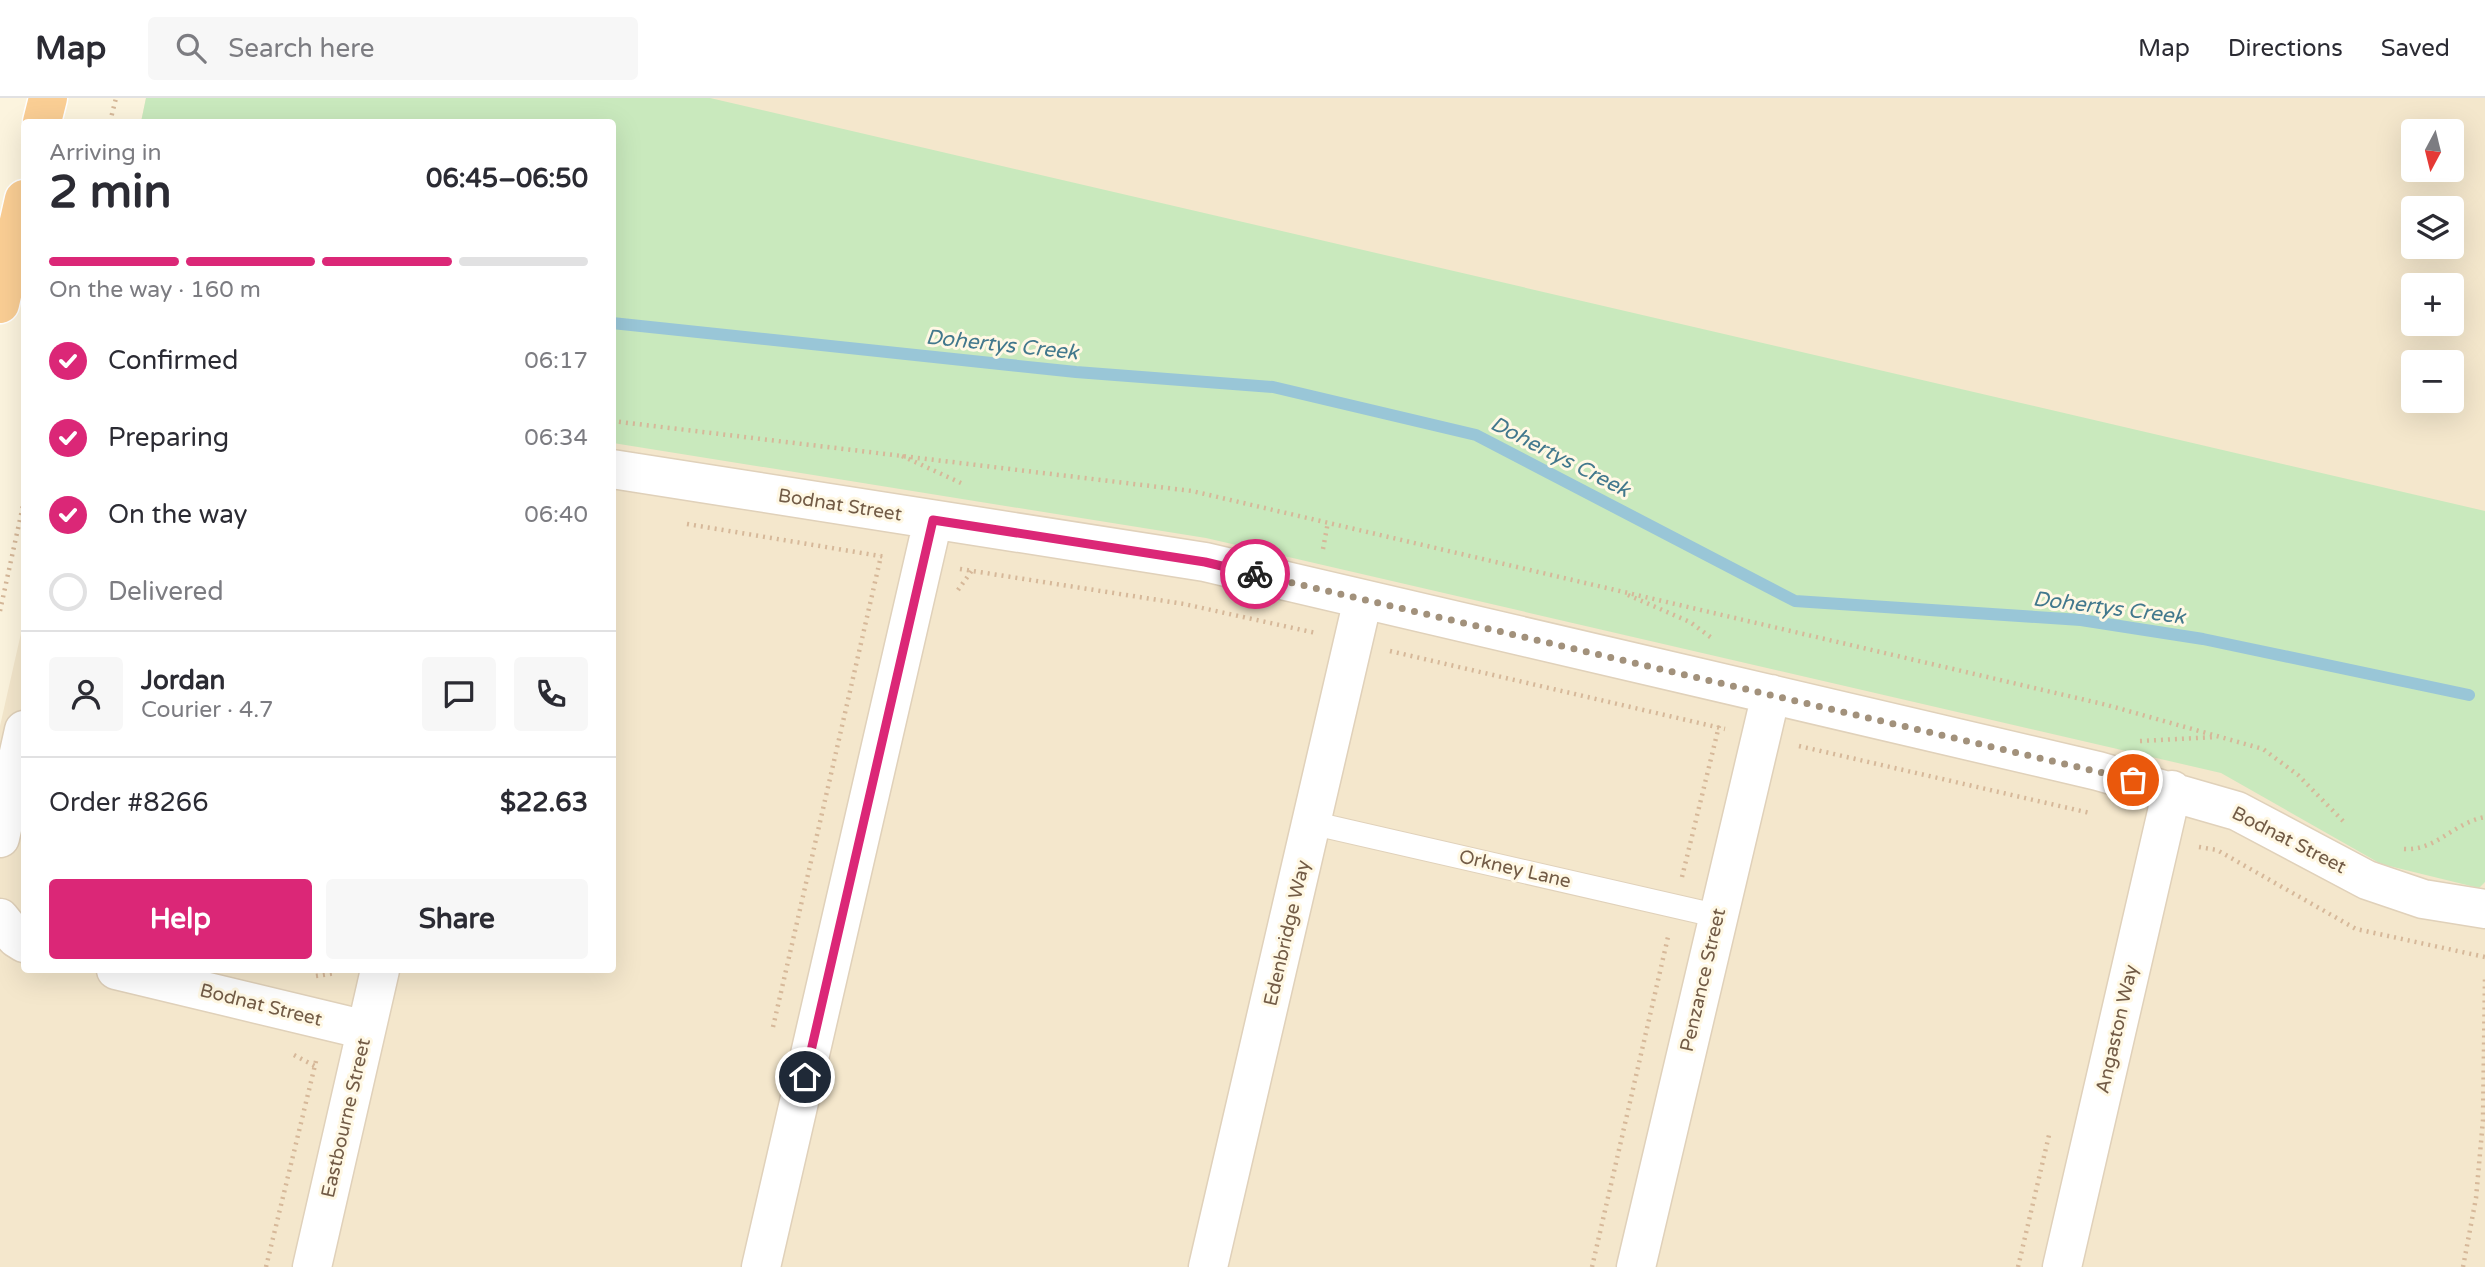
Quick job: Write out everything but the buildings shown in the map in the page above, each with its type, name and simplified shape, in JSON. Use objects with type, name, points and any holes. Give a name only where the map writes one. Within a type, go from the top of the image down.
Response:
[{"type":"highway","points":[[43,119],[48,98]]},
{"type":"highway","points":[[0,304],[21,212]]},
{"type":"street","name":"Bodnat Street","points":[[616,470],[1205,562],[1770,694],[2172,790],[2237,811],[2367,880],[2423,899],[2485,909]]},
{"type":"street","points":[[761,1267],[933,520]]},
{"type":"street","name":"Edenbridge Way","points":[[1208,1267],[1363,599]]},
{"type":"street","name":"Penzance Street","points":[[1636,1267],[1770,694]]},
{"type":"street","points":[[0,838],[21,744]]},
{"type":"street","name":"Angaston Way","points":[[2062,1267],[2172,790]]},
{"type":"street","points":[[0,918],[21,941]]},
{"type":"street","name":"Bodnat Street","points":[[128,973],[366,1030]]},
{"type":"street","name":"Eastbourne Street","points":[[312,1267],[379,973]]},
{"type":"lane","name":"Orkney Lane","points":[[1312,823],[1718,916]]},
{"type":"path","points":[[111,119],[116,98]]},
{"type":"path","points":[[616,421],[1192,491],[1999,679],[2107,705],[2263,749],[2298,775],[2354,829]]},
{"type":"path","points":[[0,611],[21,515]]},
{"type":"path","points":[[770,1039],[881,556]]},
{"type":"path","points":[[2399,848],[2418,850],[2432,845],[2469,820],[2485,817]]},
{"type":"path","points":[[306,978],[328,973]]},
{"type":"path","points":[[266,1267],[337,973]]},
{"type":"path","points":[[2463,1267],[2476,1198],[2483,1120],[2485,978]]},
{"type":"path","points":[[286,1054],[315,1066]]},
{"type":"shaded area","points":[[146,98],[2485,98],[2485,1267],[0,1267],[0,726],[21,633],[21,973],[616,973],[616,119],[142,119]]},
{"type":"green space","points":[[146,98],[710,98],[2485,511],[2485,882],[2479,888],[2381,864],[2221,773],[1206,538],[616,443],[616,119],[142,119]]},
{"type":"waterway","name":"Dohertys Creek","points":[[616,323],[1076,372],[1273,387],[1476,435],[1795,601],[2081,620],[2203,639],[2469,695]]},
{"type":"way so far","points":[[1255,574],[2133,780]]},
{"type":"route","points":[[805,1077],[933,520],[1205,562],[1255,574]]}]
